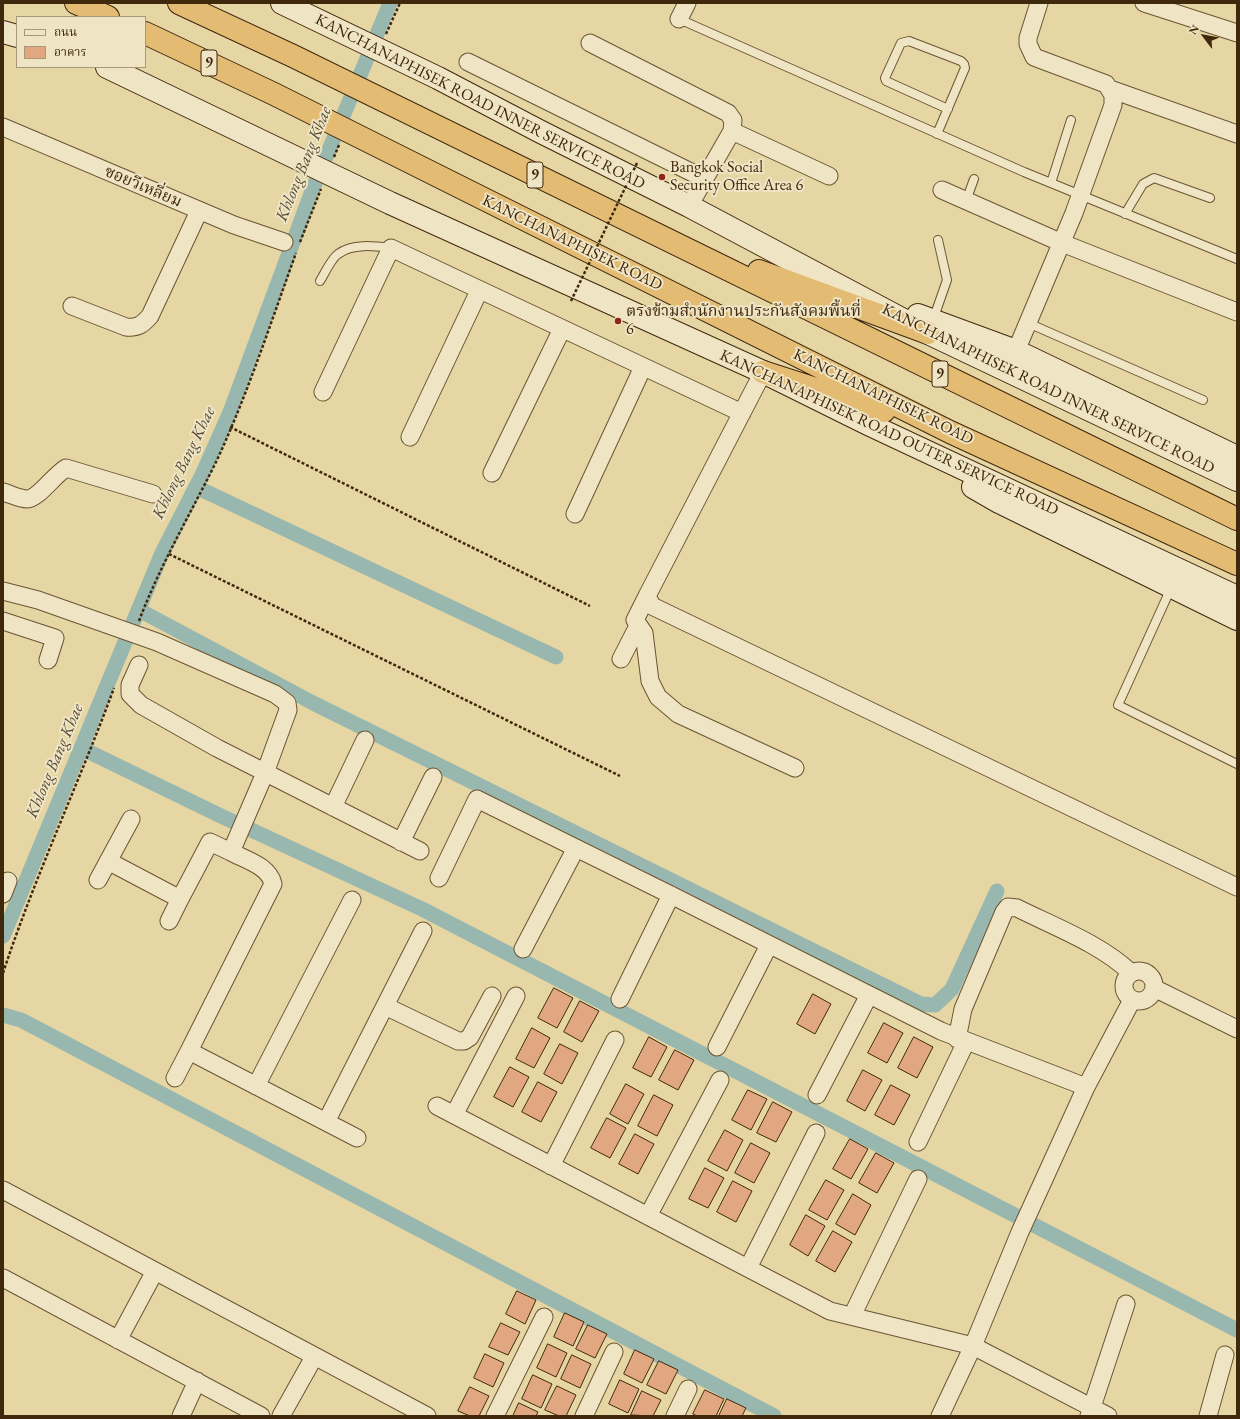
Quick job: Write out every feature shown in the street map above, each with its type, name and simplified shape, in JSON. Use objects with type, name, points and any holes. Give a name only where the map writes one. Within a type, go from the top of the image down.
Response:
[{"type":"highway","points":[[76,3],[106,16]]},
{"type":"highway","name":"9","points":[[179,3],[293,56],[1237,519]]},
{"type":"highway","name":"KANCHANAPHISEK ROAD","points":[[146,33],[274,94],[950,432],[1232,562]]},
{"type":"highway","points":[[644,228],[930,327]]},
{"type":"highway","points":[[763,372],[950,432]]},
{"type":"main road","name":"KANCHANAPHISEK ROAD INNER SERVICE ROAD","points":[[282,3],[438,78],[541,132],[690,206],[858,295],[930,327],[1237,480]]},
{"type":"main road","points":[[3,32],[16,36]]},
{"type":"main road","name":"KANCHANAPHISEK ROAD OUTER SERVICE ROAD","points":[[109,68],[390,203],[763,372],[868,424],[1237,597]]},
{"type":"main road","points":[[930,327],[1016,351],[1237,458]]},
{"type":"main road","points":[[868,424],[999,502],[1237,619]]},
{"type":"street","points":[[679,20],[687,3]]},
{"type":"street","points":[[1016,351],[1081,196],[1113,105],[1113,95],[1106,84],[1034,57],[1028,44],[1028,38],[1039,3]]},
{"type":"street","points":[[1144,3],[1237,33]]},
{"type":"street","points":[[3,43],[16,45]]},
{"type":"street","points":[[590,43],[728,112],[733,120],[732,131],[690,206]]},
{"type":"street","points":[[468,62],[705,179]]},
{"type":"street","points":[[1110,89],[1237,134]]},
{"type":"street","name":"ซอยวีเหลี่ยม","points":[[3,127],[199,211],[284,242]]},
{"type":"street","points":[[732,131],[829,176]]},
{"type":"street","points":[[942,190],[1062,243],[1237,312]]},
{"type":"street","points":[[72,306],[126,327],[135,328],[141,326],[150,316],[199,211]]},
{"type":"street","points":[[323,392],[391,248],[479,291],[742,413]]},
{"type":"street","points":[[410,437],[479,291]]},
{"type":"street","points":[[492,473],[562,329]]},
{"type":"street","points":[[575,514],[643,367]]},
{"type":"street","points":[[763,372],[636,617],[638,626],[644,633],[650,681],[658,697],[678,714],[795,768]]},
{"type":"street","points":[[3,492],[27,499],[35,497],[58,472],[66,468],[153,494]]},
{"type":"street","points":[[3,591],[38,600],[156,642],[275,694],[287,703],[288,710],[265,773],[233,847]]},
{"type":"street","points":[[647,596],[652,606],[1237,887]]},
{"type":"street","points":[[3,621],[55,638],[48,660]]},
{"type":"street","points":[[621,658],[638,626]]},
{"type":"street","points":[[139,665],[130,685],[130,694],[134,700],[265,773],[420,851]]},
{"type":"street","points":[[333,807],[365,740]]},
{"type":"street","points":[[402,842],[433,777]]},
{"type":"street","points":[[439,878],[477,799],[962,1041],[1086,1088]]},
{"type":"street","points":[[98,880],[131,820]]},
{"type":"street","points":[[169,922],[210,842],[233,847],[265,869],[272,876],[273,884],[175,1078]]},
{"type":"street","points":[[523,949],[576,848]]},
{"type":"street","points":[[108,861],[180,899]]},
{"type":"street","points":[[620,999],[671,895]]},
{"type":"street","points":[[256,1086],[352,900]]},
{"type":"street","points":[[918,1142],[962,1041],[963,1009],[1004,912],[1008,907],[1017,908],[1100,950],[1131,973]]},
{"type":"street","points":[[326,1122],[423,931]]},
{"type":"street","points":[[717,1047],[769,945]]},
{"type":"street","points":[[1136,972],[1147,974],[1154,982],[1153,993],[1146,1000],[1132,1000],[1124,989],[1126,980],[1131,973],[1136,972]]},
{"type":"street","points":[[1154,988],[1237,1029]]},
{"type":"street","points":[[817,1095],[869,995]]},
{"type":"street","points":[[385,1006],[458,1041],[464,1041],[470,1037],[492,996]]},
{"type":"street","points":[[454,1115],[516,996]]},
{"type":"street","points":[[940,1416],[973,1346],[1028,1214],[1086,1088],[1132,1000]]},
{"type":"street","points":[[551,1166],[615,1040]]},
{"type":"street","points":[[189,1051],[357,1138]]},
{"type":"street","points":[[648,1216],[720,1080]]},
{"type":"street","points":[[437,1106],[830,1311],[973,1346],[1091,1411],[1108,1416]]},
{"type":"street","points":[[748,1268],[816,1133]]},
{"type":"street","points":[[852,1316],[918,1179]]},
{"type":"street","points":[[3,1190],[427,1416]]},
{"type":"street","points":[[118,1340],[155,1271]]},
{"type":"street","points":[[3,1278],[262,1416]]},
{"type":"street","points":[[1091,1411],[1126,1304]]},
{"type":"street","points":[[495,1416],[544,1317]]},
{"type":"street","points":[[584,1416],[614,1352]]},
{"type":"street","points":[[1208,1416],[1224,1355]]},
{"type":"street","points":[[281,1416],[314,1357]]},
{"type":"street","points":[[181,1416],[197,1381]]},
{"type":"street","points":[[675,1416],[688,1389]]},
{"type":"lane","points":[[679,20],[1050,183],[1237,259]]},
{"type":"lane","points":[[937,134],[948,109],[965,68],[964,64],[961,61],[909,41],[901,43],[885,78],[886,81],[948,109]]},
{"type":"lane","points":[[1050,183],[1070,120]]},
{"type":"lane","points":[[1125,214],[1143,184],[1154,178],[1210,198]]},
{"type":"lane","points":[[966,201],[974,179]]},
{"type":"lane","points":[[930,327],[947,280],[938,240]]},
{"type":"lane","points":[[320,281],[338,254],[358,247],[374,246],[391,248]]},
{"type":"lane","points":[[1028,323],[1203,400]]},
{"type":"lane","points":[[1172,588],[1118,705],[1237,764]]},
{"type":"path","points":[[383,40],[400,3]]},
{"type":"path","points":[[333,160],[341,138]]},
{"type":"path","points":[[571,301],[637,163]]},
{"type":"path","points":[[138,624],[170,554],[217,459],[324,182]]},
{"type":"path","points":[[230,427],[590,606]]},
{"type":"path","points":[[170,554],[620,776]]},
{"type":"path","points":[[3,973],[22,915],[49,846],[92,749],[116,683]]},
{"type":"building","points":[[554,988],[573,998],[557,1028],[538,1018]]},
{"type":"building","points":[[813,994],[831,1004],[815,1034],[797,1024]]},
{"type":"building","points":[[580,1001],[599,1011],[582,1042],[564,1032]]},
{"type":"building","points":[[884,1023],[903,1033],[887,1063],[868,1053]]},
{"type":"building","points":[[532,1028],[550,1038],[534,1068],[516,1059]]},
{"type":"building","points":[[649,1037],[667,1047],[651,1077],[633,1068]]},
{"type":"building","points":[[914,1037],[933,1047],[917,1078],[898,1068]]},
{"type":"building","points":[[560,1044],[578,1053],[562,1084],[544,1074]]},
{"type":"building","points":[[675,1050],[694,1060],[678,1090],[659,1080]]},
{"type":"building","points":[[510,1067],[529,1077],[513,1107],[494,1097]]},
{"type":"building","points":[[863,1070],[882,1080],[865,1111],[847,1101]]},
{"type":"building","points":[[538,1082],[557,1092],[541,1122],[522,1112]]},
{"type":"building","points":[[626,1084],[644,1094],[628,1124],[610,1114]]},
{"type":"building","points":[[891,1085],[910,1095],[894,1125],[875,1115]]},
{"type":"building","points":[[748,1090],[767,1099],[751,1130],[732,1120]]},
{"type":"building","points":[[654,1095],[673,1105],[657,1136],[638,1126]]},
{"type":"building","points":[[773,1102],[792,1112],[776,1142],[757,1133]]},
{"type":"building","points":[[607,1118],[626,1128],[610,1158],[591,1148]]},
{"type":"building","points":[[725,1130],[743,1140],[727,1171],[708,1161]]},
{"type":"building","points":[[635,1134],[654,1144],[638,1174],[619,1164]]},
{"type":"building","points":[[850,1139],[868,1149],[851,1179],[833,1169]]},
{"type":"building","points":[[751,1143],[770,1153],[754,1183],[735,1173]]},
{"type":"building","points":[[876,1153],[894,1163],[877,1193],[859,1183]]},
{"type":"building","points":[[705,1168],[724,1178],[708,1208],[689,1199]]},
{"type":"building","points":[[826,1180],[844,1190],[827,1220],[809,1210]]},
{"type":"building","points":[[733,1181],[752,1191],[736,1222],[717,1212]]},
{"type":"building","points":[[853,1194],[871,1205],[855,1235],[836,1224]]},
{"type":"building","points":[[806,1215],[825,1226],[808,1256],[790,1245]]},
{"type":"building","points":[[833,1231],[852,1242],[835,1272],[816,1261]]},
{"type":"building","points":[[517,1291],[536,1300],[525,1324],[506,1314]]},
{"type":"building","points":[[565,1313],[584,1322],[573,1346],[554,1337]]},
{"type":"building","points":[[501,1323],[520,1332],[508,1355],[489,1347]]},
{"type":"building","points":[[588,1325],[607,1334],[595,1358],[576,1349]]},
{"type":"building","points":[[548,1344],[567,1353],[556,1377],[537,1368]]},
{"type":"building","points":[[635,1350],[654,1359],[642,1383],[624,1374]]},
{"type":"building","points":[[485,1354],[504,1363],[493,1387],[474,1378]]},
{"type":"building","points":[[572,1355],[591,1364],[580,1388],[561,1379]]},
{"type":"building","points":[[659,1361],[678,1370],[666,1394],[647,1385]]},
{"type":"building","points":[[533,1375],[552,1384],[541,1408],[522,1399]]},
{"type":"building","points":[[620,1380],[639,1389],[628,1413],[609,1404]]},
{"type":"building","points":[[557,1386],[576,1395],[566,1416],[559,1416],[545,1410]]},
{"type":"building","points":[[470,1387],[489,1396],[479,1416],[470,1416],[458,1411]]},
{"type":"building","points":[[705,1390],[724,1399],[716,1416],[697,1416],[693,1414]]},
{"type":"building","points":[[642,1391],[661,1400],[653,1416],[631,1415]]},
{"type":"building","points":[[727,1399],[746,1408],[742,1416],[719,1416]]},
{"type":"building","points":[[519,1403],[538,1412],[536,1416],[513,1416]]},
{"type":"waterway","name":"Khlong Bang Khae","points":[[3,936],[162,553],[202,475],[230,412],[312,191],[390,3]]},
{"type":"waterway","points":[[196,487],[556,657]]},
{"type":"waterway","points":[[139,610],[313,703],[921,1004],[935,1005],[952,989],[997,891]]},
{"type":"waterway","points":[[81,748],[221,816],[422,909],[1237,1330]]},
{"type":"waterway","points":[[3,1015],[21,1020],[774,1416]]},
{"type":"place","name":"Bangkok Social Security Office Area 6","points":[[662,177]]},
{"type":"place","name":"ตรงข้ามสำนักงานประกันสังคมพื้นที่ 6","points":[[618,321]]}]
